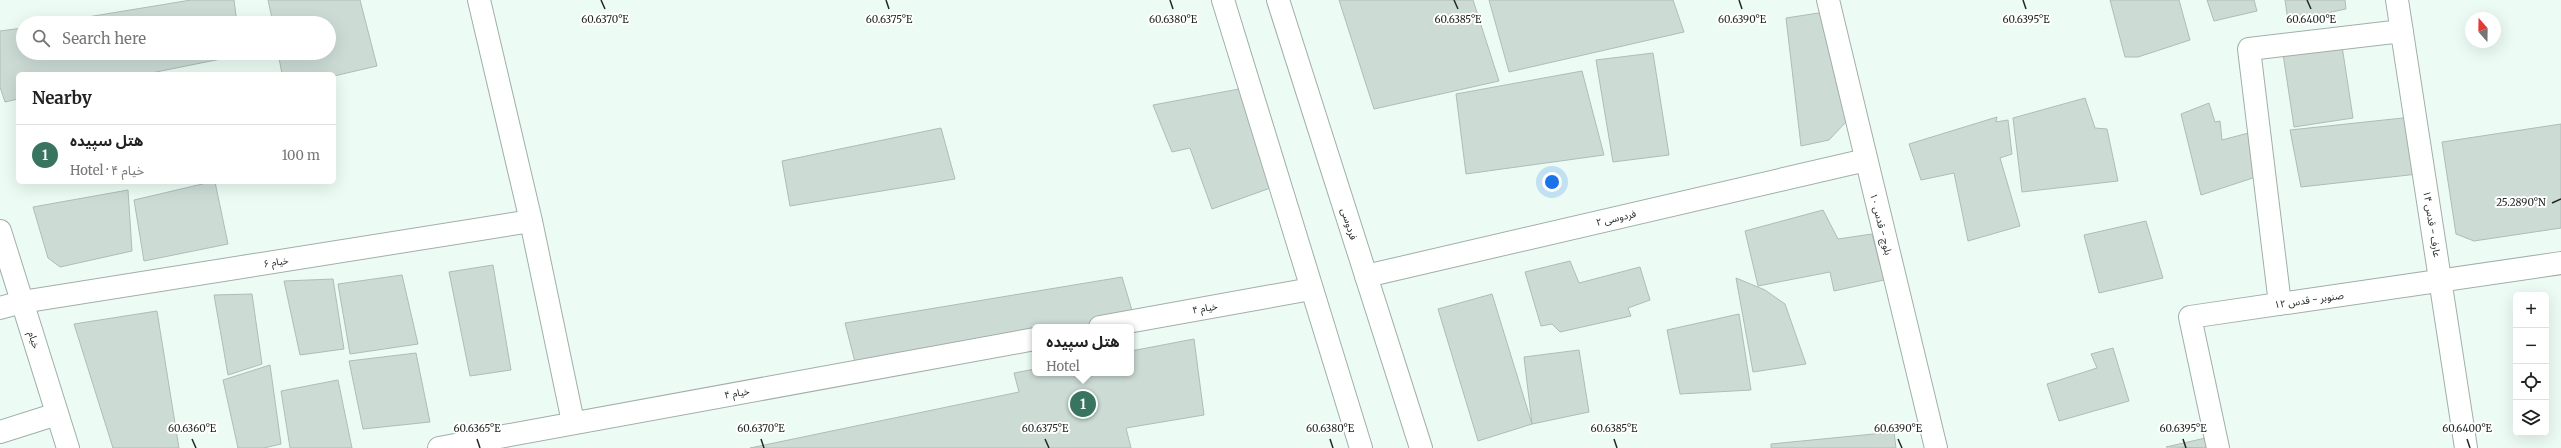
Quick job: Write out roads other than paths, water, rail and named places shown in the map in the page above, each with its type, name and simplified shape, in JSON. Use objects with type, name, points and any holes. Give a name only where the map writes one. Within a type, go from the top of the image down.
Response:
[{"type":"street","points":[[479,0],[531,221],[573,422]]},
{"type":"street","points":[[1223,0],[1361,448]]},
{"type":"street","name":"فردوسی","points":[[1278,0],[1421,448]]},
{"type":"street","name":"بلوچ - قدس ۱۰","points":[[1828,0],[1936,448]]},
{"type":"street","name":"عارف - قدس ۱۴","points":[[2397,0],[2466,448]]},
{"type":"street","points":[[2280,304],[2249,49],[2402,31]]},
{"type":"street","name":"فردوسی ۲","points":[[1366,276],[1866,160]]},
{"type":"street","name":"خیام ۶","points":[[0,308],[22,302],[531,221]]},
{"type":"street","name":"خیام","points":[[0,232],[68,448]]},
{"type":"street","name":"صنوبر - قدس ۱۲","points":[[2218,448],[2190,317],[2561,263]]},
{"type":"street","name":"خیام ۴","points":[[1117,324],[1311,289]]},
{"type":"street","name":"خیام ۴","points":[[439,448],[573,422],[1032,340]]},
{"type":"street","points":[[0,432],[57,414]]},
{"type":"place","name":"هتل سپیده","points":[[1083,404]]}]
